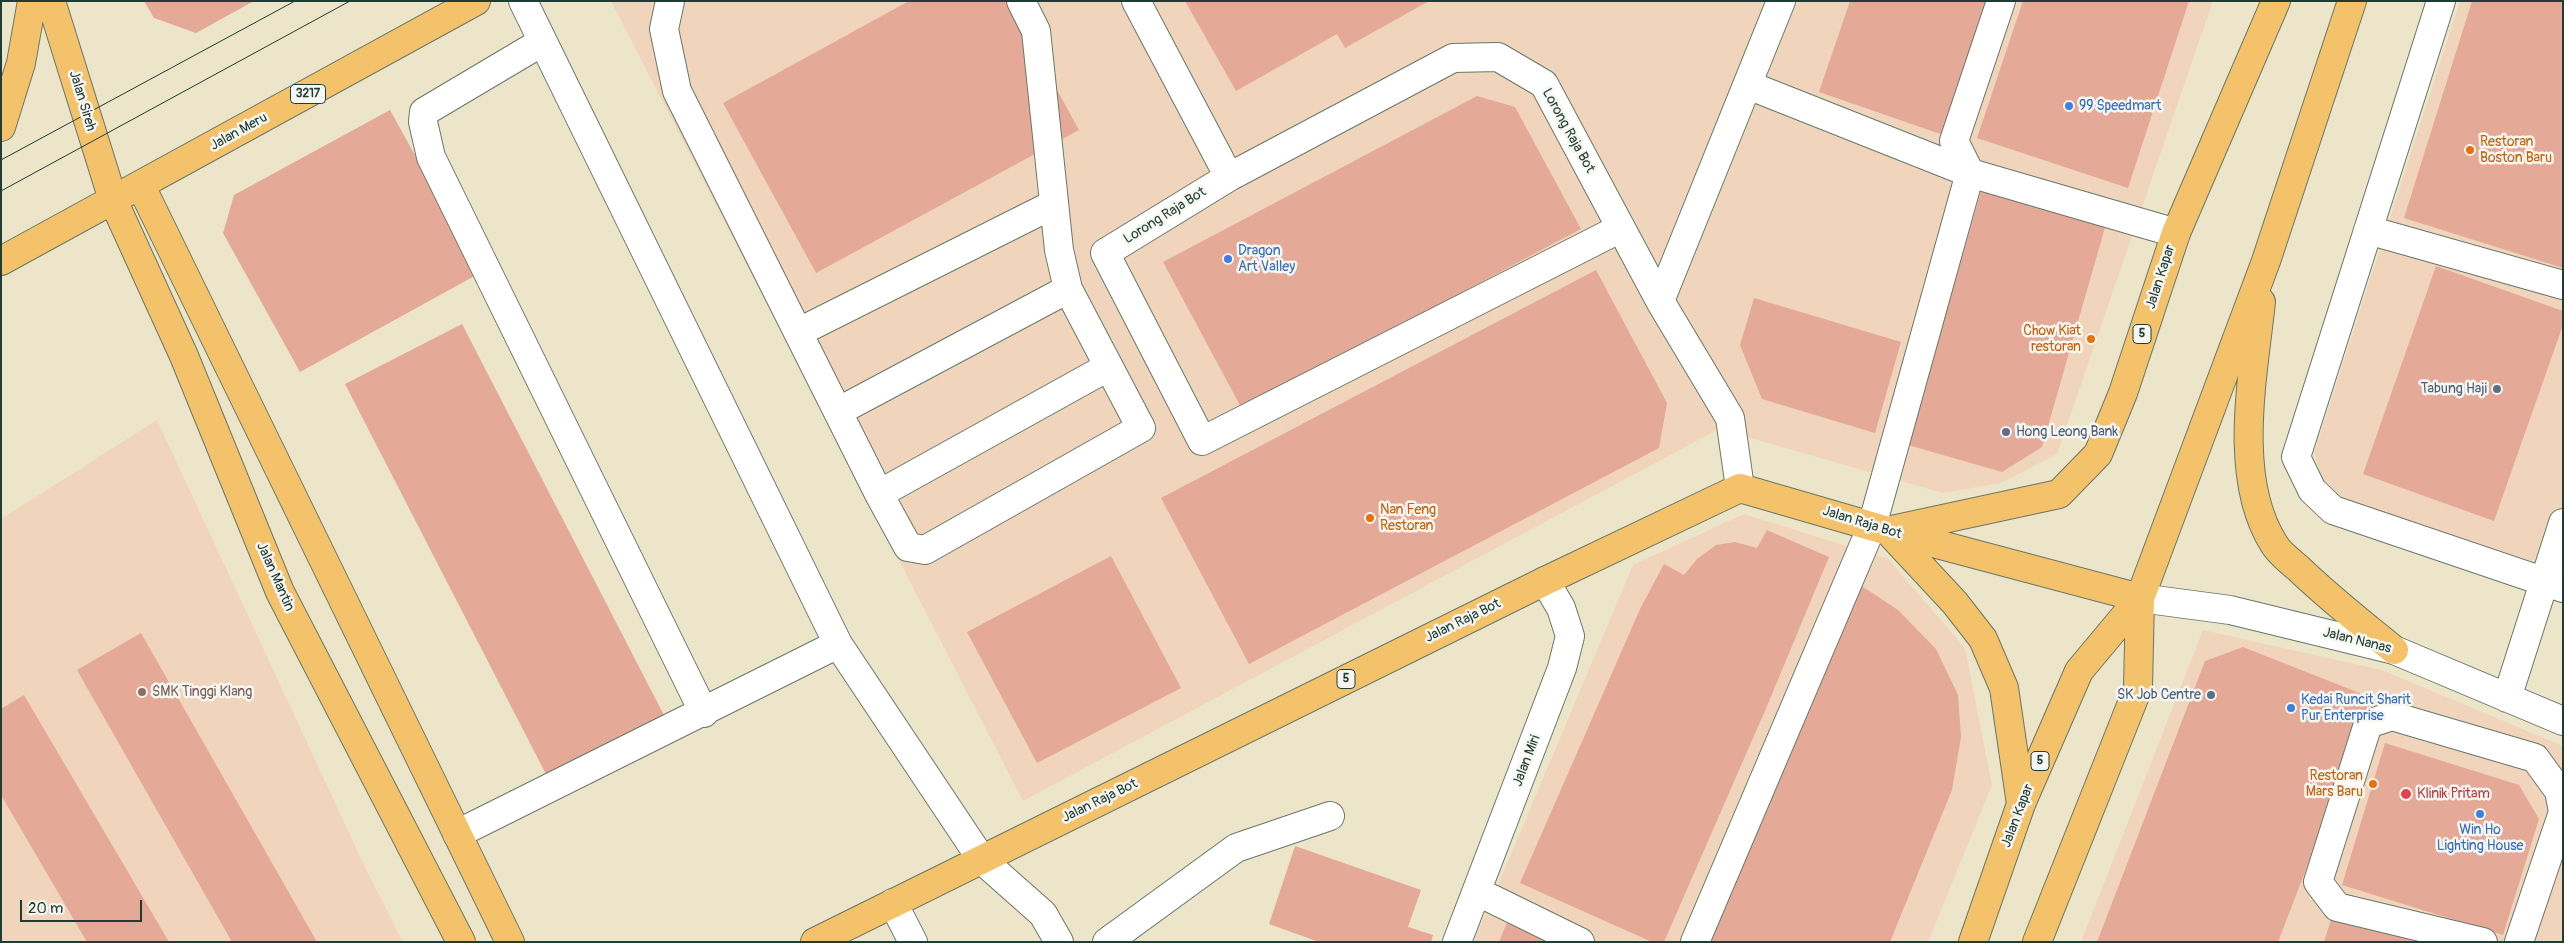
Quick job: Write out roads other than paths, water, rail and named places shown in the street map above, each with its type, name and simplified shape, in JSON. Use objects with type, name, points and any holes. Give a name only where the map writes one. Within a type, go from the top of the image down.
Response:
[{"type":"highway","points":[[1,127],[21,63],[32,1]]},
{"type":"highway","name":"Jalan Sireh","points":[[51,1],[114,200]]},
{"type":"highway","name":"Jalan Meru","points":[[1,261],[476,1]]},
{"type":"highway","name":"Jalan Kapar","points":[[2036,942],[2138,688],[2140,598],[2266,261],[2352,1]]},
{"type":"highway","name":"Jalan Kapar","points":[[1880,528],[2059,494],[2098,454],[2123,393],[2176,233],[2275,3]]},
{"type":"highway","points":[[140,186],[510,942]]},
{"type":"highway","name":"Jalan Mantin","points":[[114,200],[184,356],[280,592],[462,942]]},
{"type":"highway","points":[[2266,261],[2251,415],[2249,467],[2255,504],[2274,545],[2330,597],[2394,650]]},
{"type":"highway","name":"Jalan Raja Bot","points":[[815,942],[1544,581],[1740,488],[2140,598]]},
{"type":"highway","points":[[1880,528],[1955,603],[1983,639],[2004,688],[2021,804]]},
{"type":"highway","name":"Jalan Kapar","points":[[1973,942],[2021,804],[2079,671],[2140,598]]},
{"type":"street","points":[[523,1],[838,644],[982,860],[1043,914],[1059,942]]},
{"type":"street","points":[[672,3],[664,29],[677,91],[879,494],[908,547],[925,550],[1141,428],[1068,289],[1059,250],[1036,31],[1021,1]]},
{"type":"street","points":[[1136,1],[1229,177]]},
{"type":"street","points":[[1660,302],[1781,1]]},
{"type":"street","points":[[1695,942],[1880,528],[1970,173],[1954,141],[2000,1]]},
{"type":"street","points":[[2441,1],[2296,457],[2312,490],[2333,510],[2554,585]]},
{"type":"street","points":[[542,42],[424,112],[425,131],[431,157],[704,713]]},
{"type":"street","name":"Lorong Raja Bot","points":[[1621,228],[1202,441],[1105,253],[1229,177],[1453,58],[1498,57],[1544,84],[1621,228],[1660,302],[1730,418],[1740,488]]},
{"type":"street","points":[[1748,85],[1970,173],[2176,233]]},
{"type":"street","points":[[799,332],[1054,204]]},
{"type":"street","points":[[2368,230],[2563,285]]},
{"type":"street","points":[[839,411],[1068,289]]},
{"type":"street","points":[[879,494],[1108,367]]},
{"type":"street","points":[[2507,698],[2554,585],[2563,523]]},
{"type":"street","name":"Jalan Miri","points":[[1457,942],[1478,892],[1562,668],[1570,636],[1561,608],[1544,581]]},
{"type":"street","name":"Jalan Nanas","points":[[2140,598],[2230,610],[2394,650],[2563,721]]},
{"type":"street","points":[[458,834],[704,713],[838,644]]},
{"type":"street","points":[[2483,942],[2337,907],[2318,882],[2368,724],[2392,716],[2535,758],[2559,791],[2562,812],[2519,942]]},
{"type":"street","points":[[1107,942],[1236,848],[1330,816]]},
{"type":"street","points":[[1478,892],[1580,942]]},
{"type":"street","points":[[893,903],[912,942]]},
{"type":"tram line","points":[[1,160],[295,1]]},
{"type":"tram line","points":[[1,191],[350,1]]},
{"type":"place","name":"99 Speedmart","points":[[2069,106]]},
{"type":"place","name":"Restoran Boston Baru","points":[[2470,150]]},
{"type":"place","name":"Dragon Art Valley","points":[[1228,259]]},
{"type":"place","name":"Chow Kiat restoran","points":[[2091,339]]},
{"type":"place","name":"Tabung Haji","points":[[2497,389]]},
{"type":"place","name":"Hong Leong Bank","points":[[2006,432]]},
{"type":"place","name":"Nan Feng Restoran","points":[[1370,518]]},
{"type":"place","name":"SMK Tinggi Klang","points":[[142,692]]},
{"type":"place","name":"SK Job Centre","points":[[2211,695]]},
{"type":"place","name":"Kedai Runcit Sharit Pur Enterprise","points":[[2291,708]]},
{"type":"place","name":"Restoran Mars Baru","points":[[2373,784]]},
{"type":"place","name":"Klinik Pritam","points":[[2406,794]]},
{"type":"place","name":"Win Ho Lighting House","points":[[2480,814]]}]
